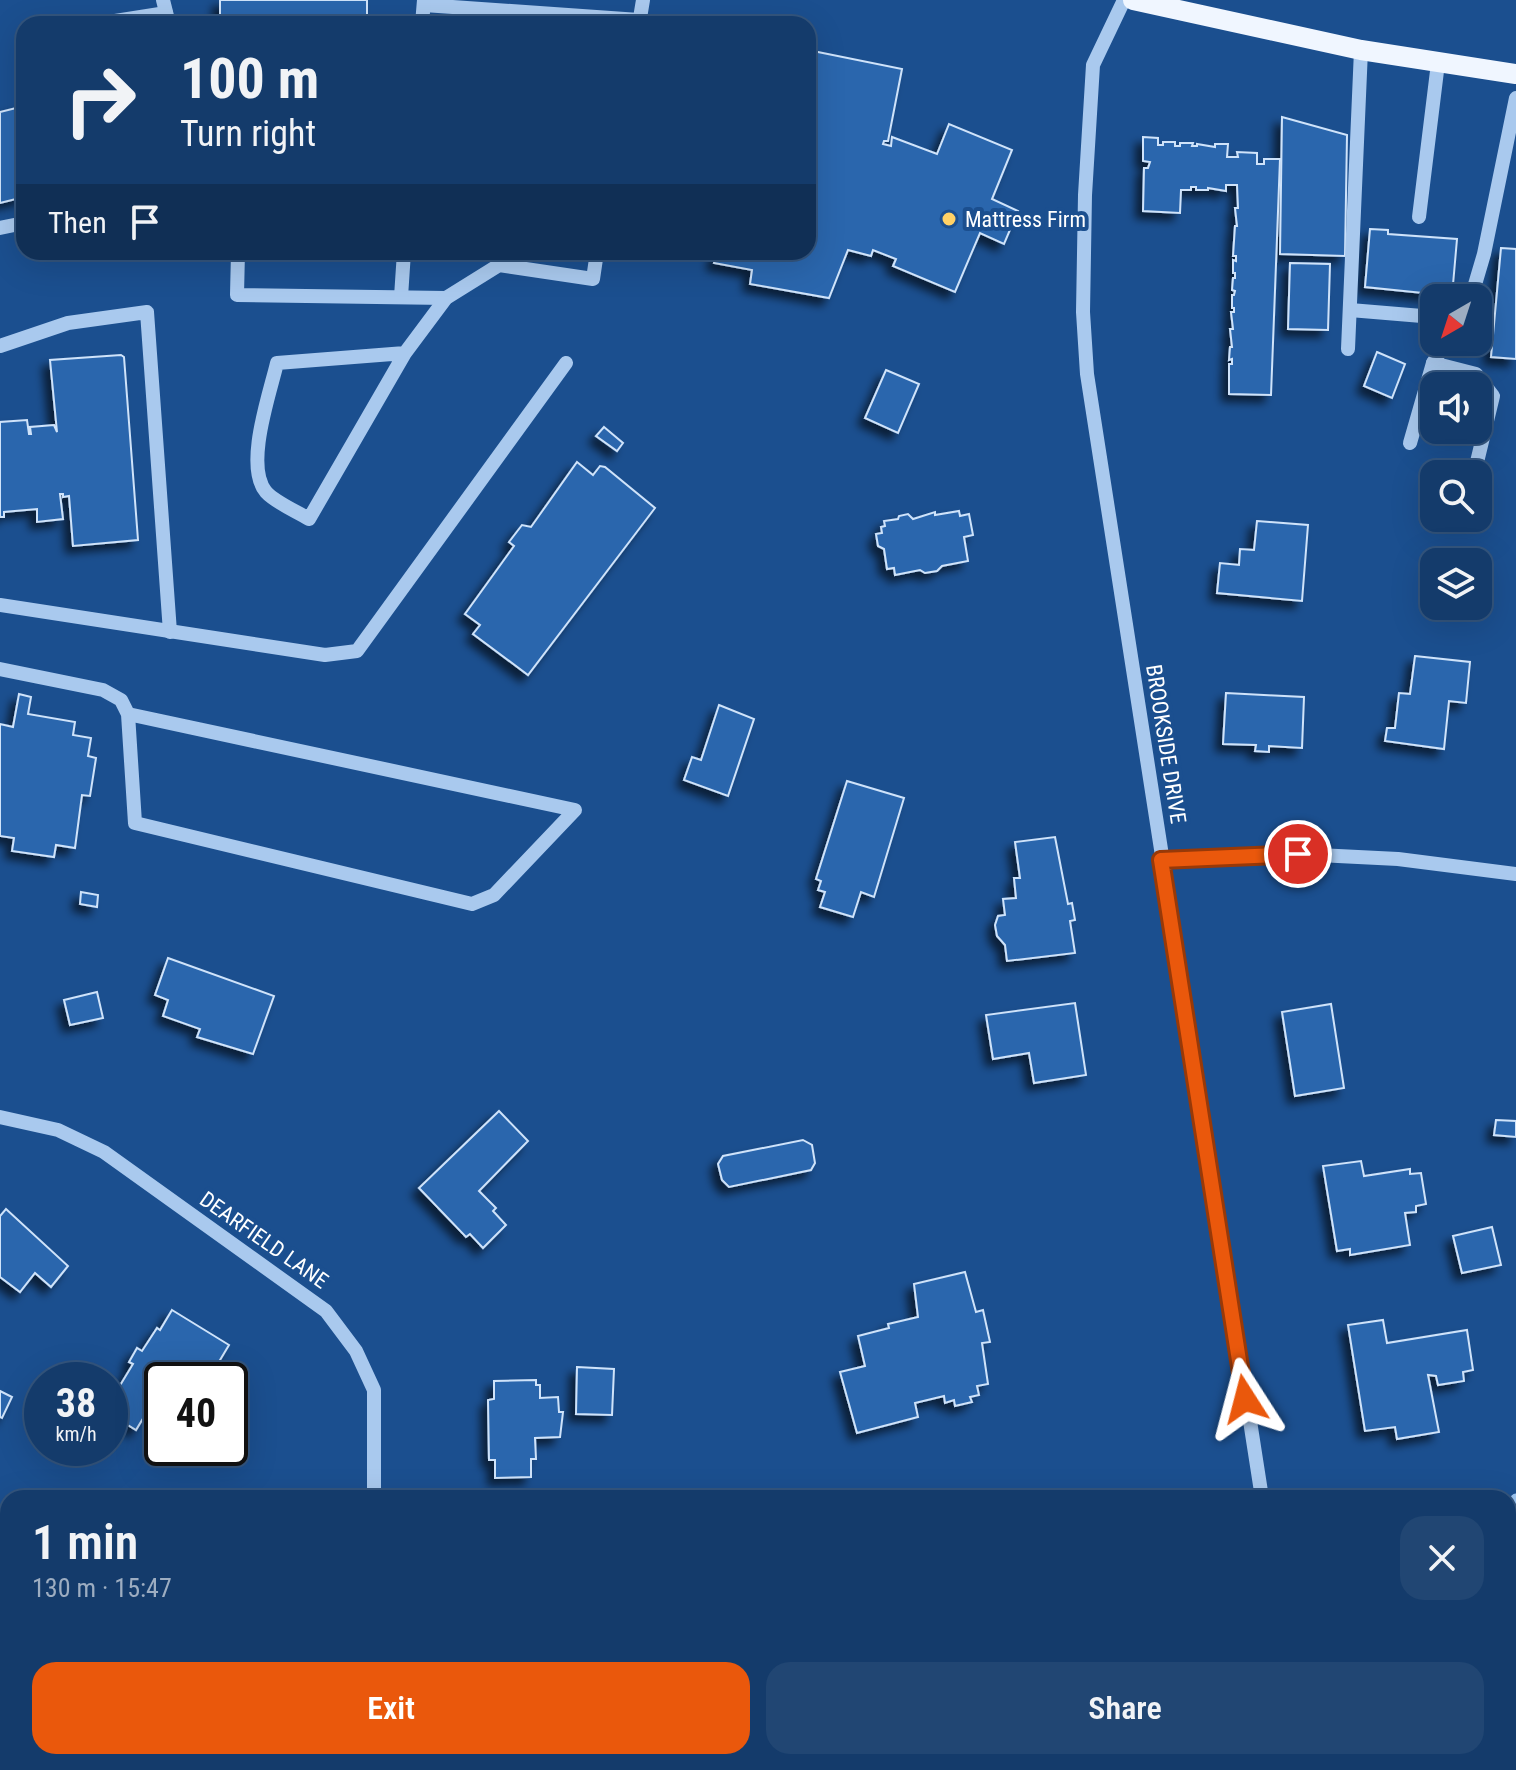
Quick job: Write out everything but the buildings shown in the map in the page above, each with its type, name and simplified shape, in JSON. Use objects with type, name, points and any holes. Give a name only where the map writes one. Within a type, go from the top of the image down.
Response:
[{"type":"main road","points":[[1133,0],[1361,50],[1516,74]]},
{"type":"street","name":"BROOKSIDE DRIVE","points":[[1124,0],[1093,65],[1085,195],[1083,312],[1087,374],[1261,1490]]},
{"type":"street","points":[[424,2],[518,16]]},
{"type":"street","points":[[143,16],[166,12]]},
{"type":"street","points":[[1348,349],[1361,50]]},
{"type":"street","points":[[1419,217],[1438,63]]},
{"type":"street","points":[[1475,284],[1516,98]]},
{"type":"street","points":[[238,260],[237,295],[446,298]]},
{"type":"street","points":[[401,297],[403,260]]},
{"type":"street","points":[[405,353],[277,363],[257,449],[258,474],[266,492],[309,519],[405,353],[446,298],[499,260]]},
{"type":"street","points":[[505,260],[593,279],[596,260]]},
{"type":"street","points":[[1350,310],[1420,316]]},
{"type":"street","points":[[0,346],[68,323],[147,312],[170,632]]},
{"type":"street","points":[[1410,443],[1437,356]]},
{"type":"street","points":[[0,605],[325,655],[357,651],[566,363]]},
{"type":"street","points":[[1433,363],[1476,374],[1493,396],[1477,460]]},
{"type":"street","points":[[0,669],[103,690],[121,700],[128,714],[135,823],[472,904],[494,895],[575,810],[128,714]]},
{"type":"street","points":[[1161,860],[1298,854],[1398,859],[1516,874]]},
{"type":"street","name":"DEARFIELD LANE","points":[[0,1117],[58,1130],[104,1152],[326,1311],[356,1351],[374,1390],[374,1490]]},
{"type":"place","name":"Mattress Firm","points":[[949,219]]},
{"type":"route","points":[[1245,1399],[1161,860],[1298,854]]}]
